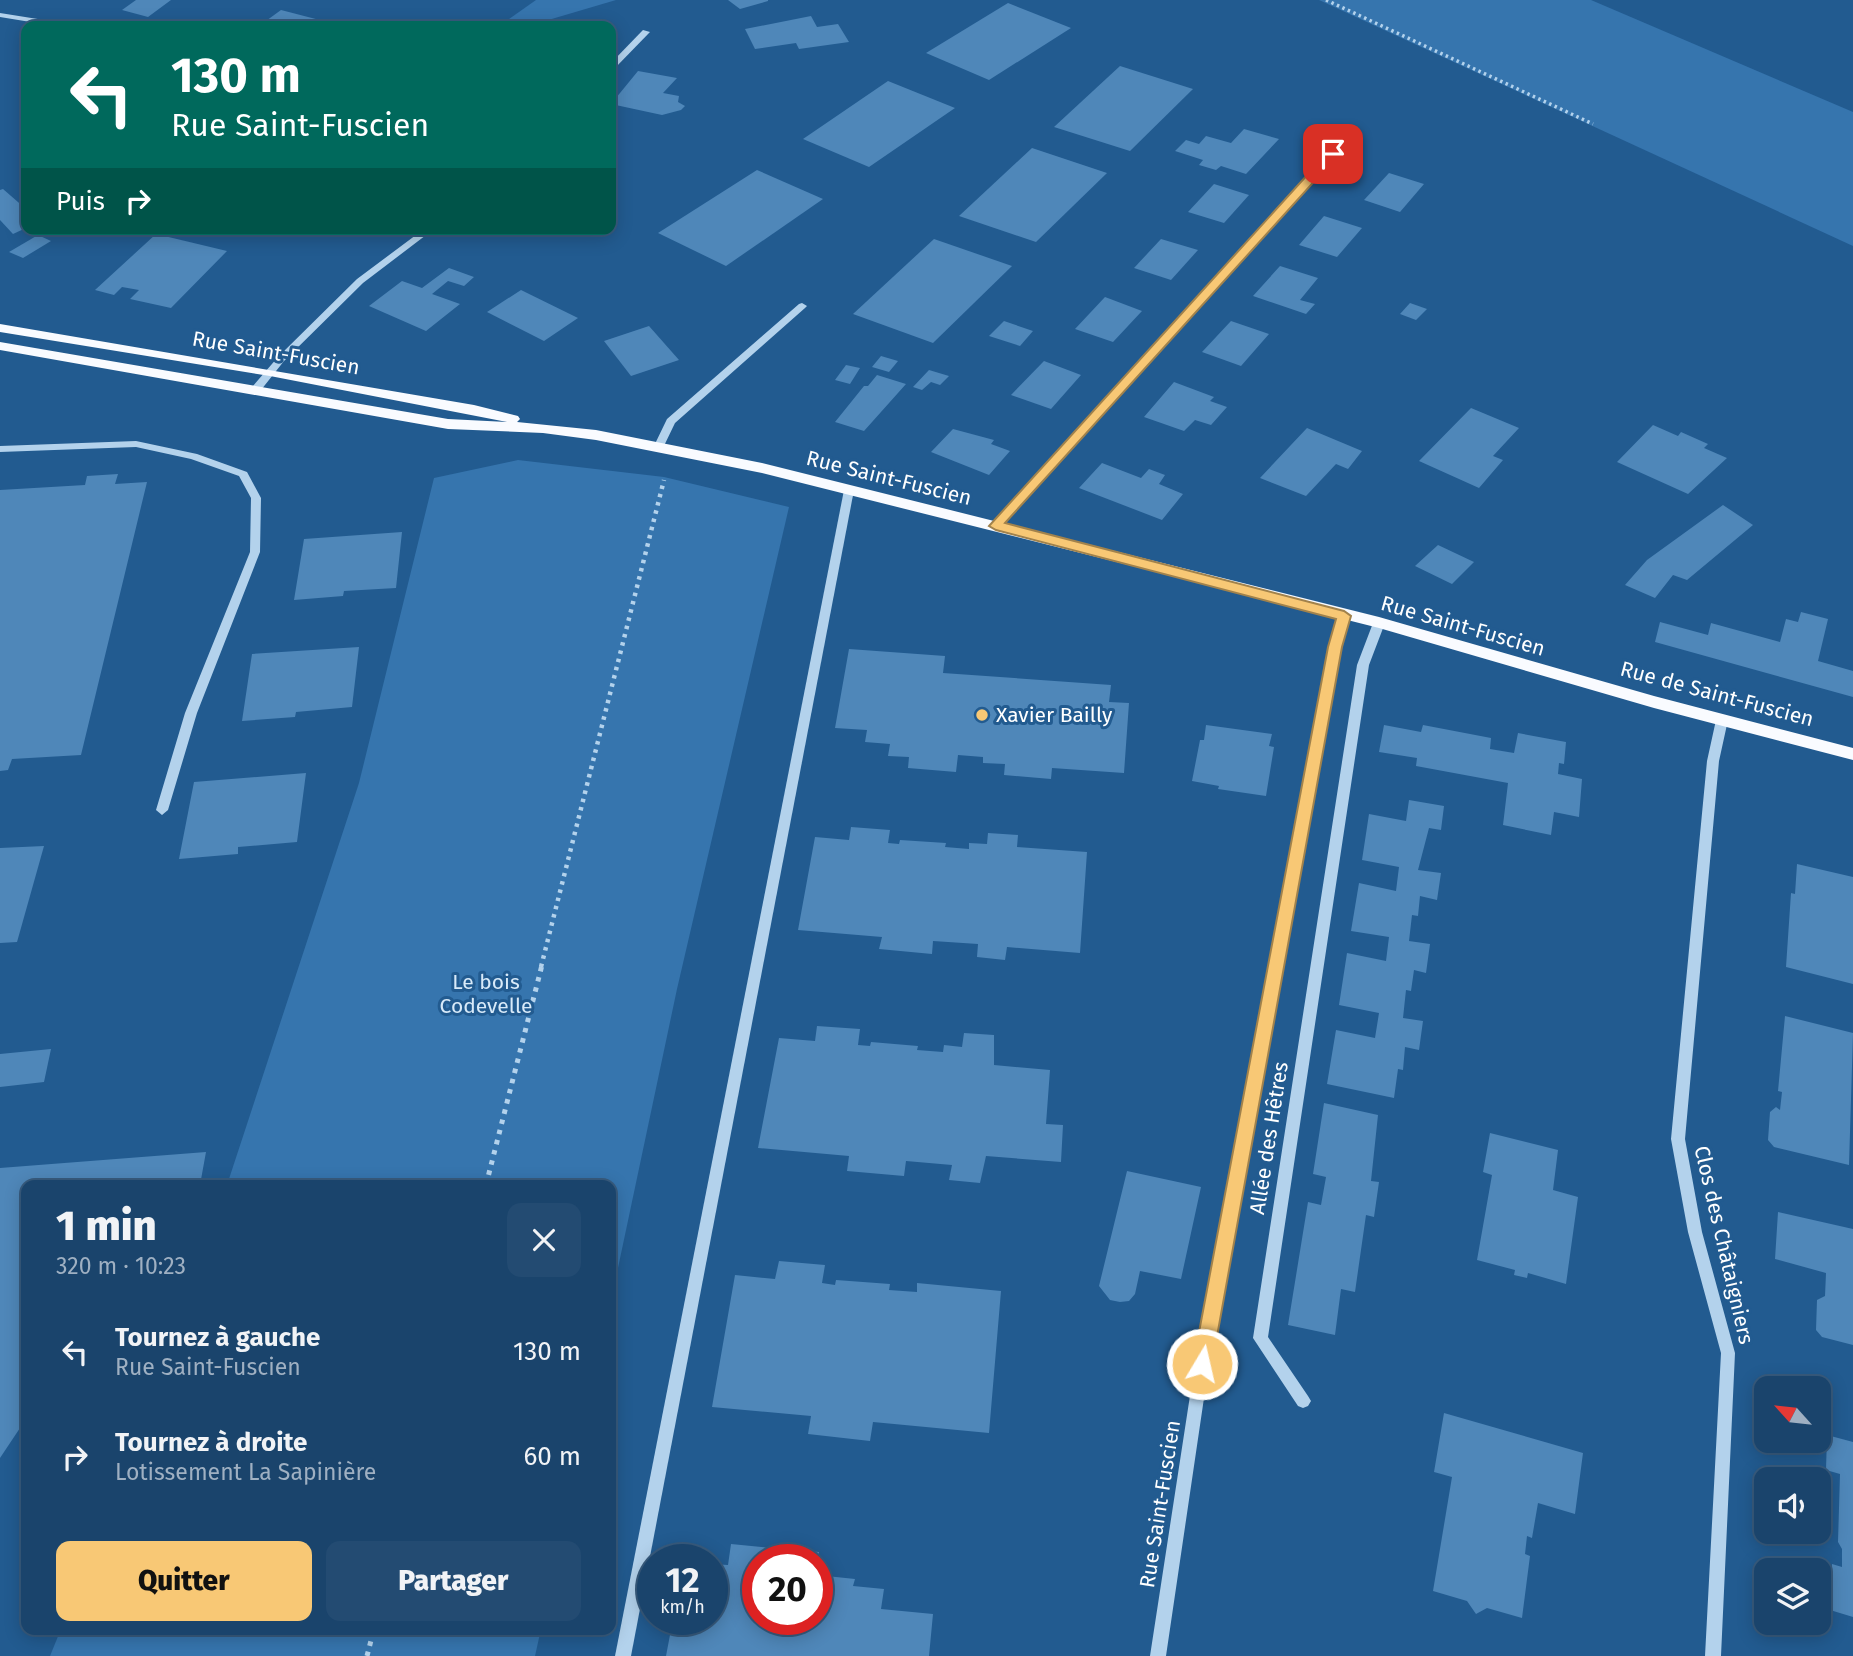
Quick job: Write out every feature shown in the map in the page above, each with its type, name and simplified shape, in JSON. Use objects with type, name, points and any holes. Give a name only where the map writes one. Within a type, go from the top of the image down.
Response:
[{"type":"main road","name":"Rue Saint-Fuscien","points":[[0,328],[270,372],[474,409],[543,428],[658,447],[849,489],[1344,616],[1379,622],[1570,678]]},
{"type":"main road","name":"Rue Saint-Fuscien","points":[[0,346],[257,388],[448,424],[543,428]]},
{"type":"main road","name":"Rue de Saint-Fuscien","points":[[1570,678],[1853,754]]},
{"type":"street","points":[[0,15],[38,21]]},
{"type":"street","points":[[616,62],[646,32]]},
{"type":"street","points":[[996,526],[1333,154]]},
{"type":"street","points":[[257,388],[360,281],[422,235]]},
{"type":"street","points":[[658,447],[671,421],[802,306]]},
{"type":"street","points":[[0,449],[136,444],[193,456],[243,474],[256,498],[255,552],[191,713],[162,810]]},
{"type":"street","points":[[623,1656],[849,489]]},
{"type":"street","name":"Rue Saint-Fuscien","points":[[1158,1656],[1206,1337],[1335,647],[1344,616]]},
{"type":"street","name":"Allée des Hêtres","points":[[1303,1401],[1260,1338],[1363,665],[1379,622]]},
{"type":"street","name":"Clos des Châtaigniers","points":[[1713,1656],[1728,1353],[1695,1233],[1678,1139],[1713,761],[1723,720]]},
{"type":"path","points":[[1326,0],[1593,124]]},
{"type":"path","points":[[651,475],[675,479]]},
{"type":"path","points":[[487,1180],[664,477]]},
{"type":"path","points":[[367,1656],[372,1635]]},
{"type":"green space","points":[[536,0],[616,0],[545,21],[506,21]]},
{"type":"green space","points":[[1319,0],[1591,0],[1853,112],[1853,246]]},
{"type":"green space","name":"Le bois Codevelle","points":[[518,460],[664,477],[789,507],[677,989],[616,1277],[616,1180],[229,1180],[359,783],[434,478]]},
{"type":"green space","points":[[59,1635],[540,1635],[535,1656],[50,1656]]},
{"type":"building","points":[[136,0],[171,0],[148,17],[122,10]]},
{"type":"building","points":[[728,0],[768,0],[768,1],[740,9]]},
{"type":"building","points":[[1008,3],[1071,28],[989,80],[926,53]]},
{"type":"building","points":[[281,10],[324,21],[266,21]]},
{"type":"building","points":[[811,16],[817,27],[838,24],[849,42],[799,49],[796,43],[755,49],[745,29]]},
{"type":"building","points":[[1120,66],[1193,89],[1130,151],[1054,127]]},
{"type":"building","points":[[638,71],[677,78],[663,93],[679,96],[678,102],[685,106],[681,110],[662,115],[616,105],[616,98]]},
{"type":"building","points":[[888,81],[955,108],[869,167],[803,139]]},
{"type":"building","points":[[1244,129],[1279,139],[1246,174],[1221,166],[1216,170],[1199,165],[1203,160],[1175,151],[1186,140],[1199,144],[1206,136],[1231,143]]},
{"type":"building","points":[[1032,148],[1107,173],[1036,242],[959,216]]},
{"type":"building","points":[[757,170],[823,199],[726,266],[658,233]]},
{"type":"building","points":[[1389,173],[1424,184],[1400,212],[1364,200]]},
{"type":"building","points":[[1214,184],[1249,195],[1224,223],[1188,212]]},
{"type":"building","points":[[3,189],[21,205],[21,230],[13,234],[0,220],[0,190]]},
{"type":"building","points":[[1324,216],[1362,228],[1337,257],[1299,245]]},
{"type":"building","points":[[38,235],[51,241],[23,258],[9,252]]},
{"type":"building","points":[[155,235],[227,251],[171,308],[130,299],[139,290],[122,287],[114,295],[95,290]]},
{"type":"building","points":[[934,239],[1012,266],[933,343],[853,314]]},
{"type":"building","points":[[1161,239],[1198,250],[1171,280],[1134,268]]},
{"type":"building","points":[[1280,266],[1318,278],[1300,300],[1315,304],[1306,314],[1253,296]]},
{"type":"building","points":[[449,268],[474,277],[464,286],[448,281],[432,294],[460,304],[426,331],[369,306],[402,281],[422,288]]},
{"type":"building","points":[[521,290],[578,318],[544,341],[487,312]]},
{"type":"building","points":[[1105,297],[1142,311],[1113,342],[1075,329]]},
{"type":"building","points":[[1410,303],[1427,309],[1416,320],[1400,314]]},
{"type":"building","points":[[1004,321],[1033,331],[1020,346],[989,336]]},
{"type":"building","points":[[1231,321],[1269,334],[1241,366],[1202,352]]},
{"type":"building","points":[[649,326],[679,360],[631,376],[604,341]]},
{"type":"building","points":[[881,356],[898,361],[889,372],[872,367]]},
{"type":"building","points":[[1044,361],[1081,375],[1051,409],[1011,395]]},
{"type":"building","points":[[846,365],[860,368],[850,384],[835,380]]},
{"type":"building","points":[[929,370],[949,376],[940,385],[931,382],[922,390],[913,387]]},
{"type":"building","points":[[877,375],[906,384],[864,431],[835,422],[864,386],[868,386]]},
{"type":"building","points":[[1174,382],[1214,397],[1210,401],[1227,407],[1211,425],[1195,420],[1184,431],[1144,417]]},
{"type":"building","points":[[1471,408],[1519,428],[1493,456],[1503,460],[1479,488],[1419,461]]},
{"type":"building","points":[[1653,425],[1678,436],[1681,432],[1708,444],[1704,448],[1727,458],[1688,494],[1617,462]]},
{"type":"building","points":[[1307,428],[1362,451],[1348,469],[1336,464],[1306,496],[1260,478]]},
{"type":"building","points":[[953,429],[994,440],[991,444],[1010,451],[989,475],[931,452]]},
{"type":"building","points":[[1102,463],[1141,478],[1149,469],[1165,475],[1159,484],[1183,494],[1162,520],[1079,488]]},
{"type":"building","points":[[118,474],[115,484],[147,482],[81,755],[12,759],[8,770],[0,771],[0,490],[85,485],[87,476]]},
{"type":"building","points":[[1723,505],[1753,525],[1687,580],[1673,575],[1655,598],[1625,585],[1647,560]]},
{"type":"building","points":[[402,532],[396,588],[344,591],[343,596],[294,600],[304,539]]},
{"type":"building","points":[[1438,545],[1474,562],[1452,584],[1415,566]]},
{"type":"building","points":[[1801,612],[1828,619],[1818,661],[1853,671],[1853,697],[1655,642],[1660,622],[1708,635],[1711,623],[1780,642],[1786,619],[1798,622]]},
{"type":"building","points":[[359,647],[352,707],[296,712],[295,717],[242,721],[252,654]]},
{"type":"building","name":"Xavier Bailly","points":[[849,649],[945,656],[943,673],[1111,685],[1109,702],[1129,703],[1124,773],[1052,768],[1051,779],[1004,775],[1005,764],[983,763],[983,757],[958,755],[956,772],[908,768],[909,757],[888,756],[890,744],[865,742],[867,730],[835,728]]},
{"type":"building","points":[[1206,725],[1272,734],[1269,746],[1274,747],[1266,796],[1218,789],[1219,786],[1192,781],[1200,740],[1204,740]]},
{"type":"building","points":[[1384,725],[1421,732],[1423,725],[1491,738],[1490,749],[1514,753],[1518,733],[1566,742],[1564,764],[1559,763],[1558,774],[1582,779],[1579,817],[1554,812],[1551,835],[1503,825],[1508,783],[1416,766],[1417,758],[1379,752]]},
{"type":"building","points":[[306,773],[297,842],[238,847],[238,854],[179,859],[194,782]]},
{"type":"building","points":[[1409,800],[1444,806],[1441,830],[1429,828],[1418,870],[1441,873],[1437,900],[1420,896],[1418,916],[1412,915],[1409,941],[1430,944],[1426,973],[1414,970],[1411,991],[1406,990],[1403,1018],[1423,1021],[1419,1050],[1405,1047],[1403,1070],[1398,1069],[1394,1098],[1327,1084],[1336,1030],[1375,1038],[1379,1013],[1339,1005],[1347,953],[1386,961],[1389,937],[1351,931],[1359,883],[1396,891],[1399,867],[1362,860],[1369,814],[1406,821]]},
{"type":"building","points":[[851,827],[890,830],[888,843],[899,844],[900,840],[946,843],[945,847],[969,849],[969,843],[987,844],[988,833],[1018,835],[1017,847],[1087,852],[1080,953],[1007,947],[1005,960],[977,957],[978,944],[933,941],[932,954],[879,949],[882,937],[798,930],[815,837],[849,840]]},
{"type":"building","points":[[44,846],[17,942],[0,943],[0,848]]},
{"type":"building","points":[[1797,864],[1853,877],[1853,984],[1786,967],[1791,893],[1795,894]]},
{"type":"building","points":[[1785,1016],[1853,1033],[1849,1165],[1774,1147],[1768,1140],[1770,1112],[1776,1107],[1780,1110],[1782,1092],[1778,1091]]},
{"type":"building","points":[[817,1026],[860,1029],[858,1045],[870,1046],[871,1042],[918,1046],[917,1050],[943,1052],[944,1045],[962,1047],[964,1033],[994,1035],[994,1065],[1050,1070],[1046,1124],[1063,1125],[1061,1162],[986,1156],[980,1183],[949,1180],[952,1165],[906,1161],[904,1176],[847,1171],[849,1156],[758,1148],[779,1038],[815,1041]]},
{"type":"building","points":[[51,1049],[44,1082],[0,1087],[0,1054]]},
{"type":"building","points":[[1324,1103],[1378,1115],[1371,1181],[1379,1182],[1374,1217],[1366,1215],[1355,1292],[1341,1289],[1335,1335],[1288,1325],[1308,1202],[1321,1205],[1326,1177],[1313,1174]]},
{"type":"building","points":[[1490,1133],[1558,1150],[1553,1190],[1578,1197],[1566,1284],[1528,1273],[1527,1278],[1514,1275],[1515,1270],[1477,1260],[1492,1175],[1483,1172]]},
{"type":"building","points":[[206,1152],[201,1180],[21,1180],[21,1426],[0,1458],[0,1168]]},
{"type":"building","points":[[1127,1171],[1201,1187],[1181,1279],[1140,1271],[1135,1294],[1129,1301],[1120,1302],[1110,1300],[1099,1286]]},
{"type":"building","points":[[1778,1212],[1853,1229],[1853,1345],[1822,1337],[1816,1330],[1817,1300],[1825,1296],[1826,1273],[1775,1259]]},
{"type":"building","points":[[779,1261],[825,1265],[822,1283],[835,1285],[836,1280],[890,1284],[889,1290],[917,1292],[917,1283],[1001,1291],[989,1433],[873,1422],[870,1441],[808,1434],[811,1416],[712,1407],[735,1275],[775,1279]]},
{"type":"building","points":[[1444,1413],[1583,1453],[1575,1514],[1538,1503],[1532,1538],[1527,1536],[1525,1554],[1530,1556],[1522,1618],[1487,1608],[1476,1614],[1467,1601],[1433,1591],[1452,1477],[1434,1472]]},
{"type":"building","points":[[1831,1436],[1853,1442],[1853,1617],[1831,1610],[1832,1564],[1842,1567],[1842,1549],[1838,1542],[1840,1474],[1831,1471],[1831,1467],[1826,1467],[1826,1453],[1831,1453]]},
{"type":"building","points":[[731,1544],[742,1545],[742,1635],[833,1635],[833,1577],[855,1579],[853,1586],[884,1589],[881,1609],[933,1614],[929,1656],[666,1656],[670,1635],[728,1635],[728,1565]]},
{"type":"place","name":"Xavier Bailly","points":[[982,715]]},
{"type":"route","points":[[1202,1364],[1335,647],[1344,616],[996,526],[1333,154]]}]
